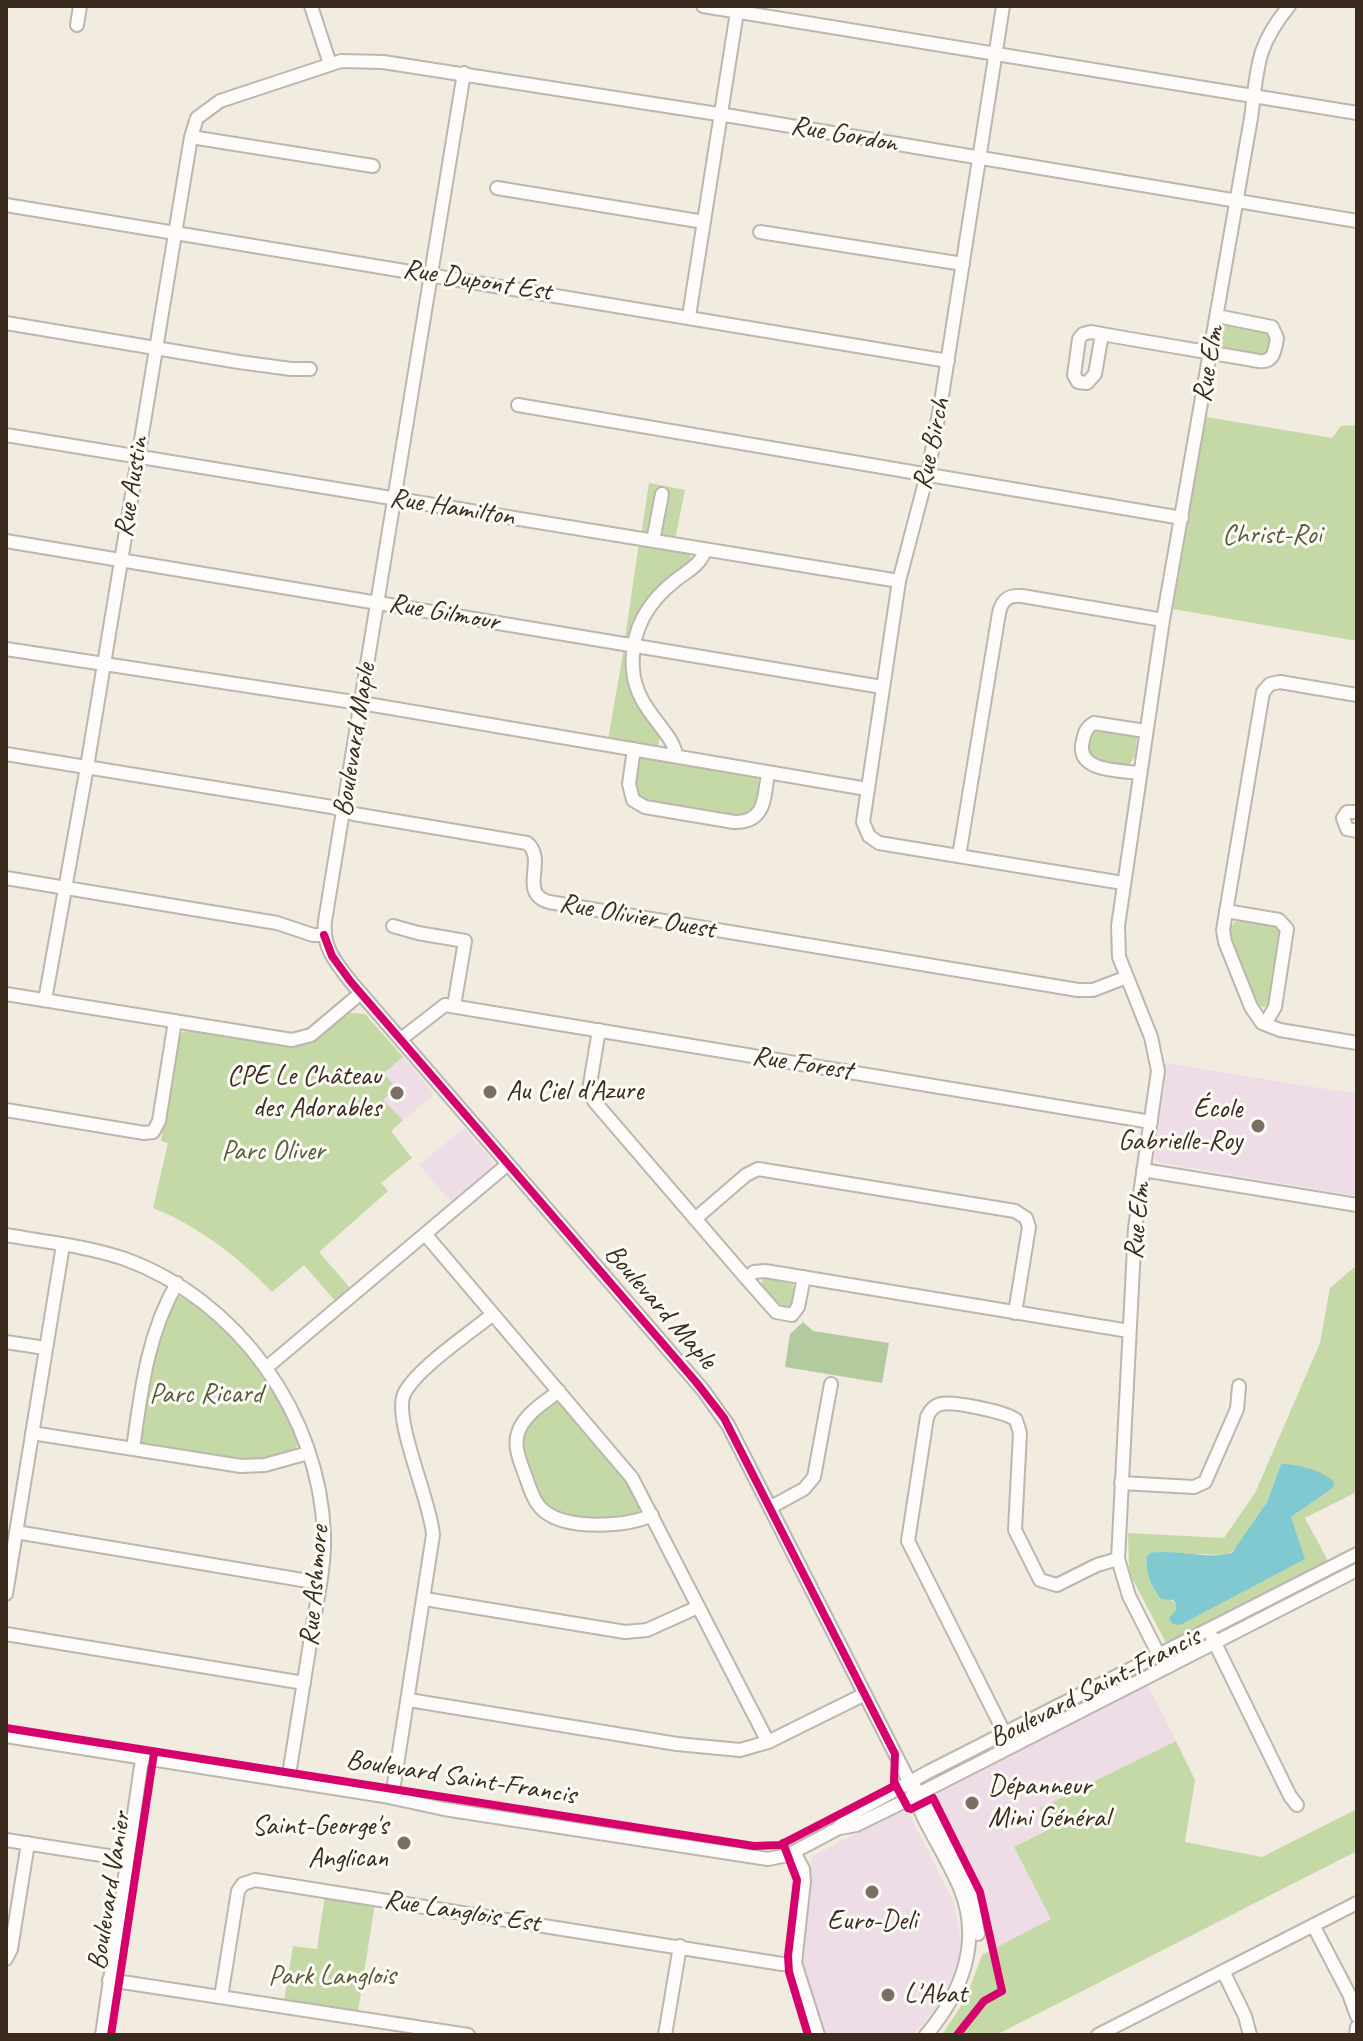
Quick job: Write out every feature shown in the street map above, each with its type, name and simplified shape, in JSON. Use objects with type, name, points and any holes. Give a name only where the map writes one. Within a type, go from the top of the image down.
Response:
[{"type":"street","points":[[77,25],[80,6]]},
{"type":"street","points":[[311,6],[330,64]]},
{"type":"street","points":[[703,6],[1357,113]]},
{"type":"street","name":"Rue Birch","points":[[959,856],[879,843],[866,832],[863,816],[899,581],[927,475],[948,361],[1003,6]]},
{"type":"street","name":"Rue Elm","points":[[1162,1661],[1129,1596],[1118,1559],[1135,1228],[1157,1079],[1156,1055],[1117,943],[1145,731],[1262,46],[1289,6]]},
{"type":"street","points":[[689,316],[737,12]]},
{"type":"street","name":"Rue Gordon","points":[[330,64],[344,60],[371,61],[464,73],[1357,221]]},
{"type":"street","name":"Rue Austin","points":[[45,1000],[87,767],[191,137],[197,118],[215,104],[330,64]]},
{"type":"street","name":"Boulevard Maple","points":[[464,73],[324,935],[335,962],[715,1406],[771,1507],[959,1886],[969,1930],[969,1954],[962,1978],[945,2010],[926,2035]]},
{"type":"street","points":[[191,137],[373,166]]},
{"type":"street","points":[[497,188],[704,222]]},
{"type":"street","name":"Rue Dupont Est","points":[[6,205],[948,361]]},
{"type":"street","points":[[760,232],[963,264]]},
{"type":"street","points":[[1102,334],[1267,362],[1271,358],[1277,335],[1272,327],[1217,316]]},
{"type":"street","points":[[6,323],[283,368],[310,369]]},
{"type":"street","points":[[518,405],[1182,518]]},
{"type":"street","name":"Rue Hamilton","points":[[6,435],[899,581]]},
{"type":"street","points":[[653,541],[662,494]]},
{"type":"street","name":"Rue Gilmour","points":[[6,541],[882,687]]},
{"type":"street","points":[[676,756],[673,746],[644,707],[635,689],[633,645],[643,618],[656,597],[701,560],[705,550]]},
{"type":"street","points":[[1123,883],[959,856],[999,613],[1004,600],[1022,596],[1163,620]]},
{"type":"street","points":[[6,649],[360,704],[867,789]]},
{"type":"street","points":[[1357,695],[1280,682],[1270,684],[1263,692],[1226,911],[1225,942],[1254,1014],[1265,1024],[1280,1030],[1357,1043]]},
{"type":"street","points":[[1139,773],[1089,764],[1082,756],[1082,747],[1086,730],[1094,723],[1145,731]]},
{"type":"street","points":[[634,749],[629,789],[633,800],[645,807],[734,822],[749,821],[762,806],[768,773]]},
{"type":"street","name":"Rue Olivier Ouest","points":[[6,754],[527,843],[536,854],[534,892],[539,899],[549,902],[1078,990],[1093,990],[1127,977]]},
{"type":"street","points":[[1357,812],[1347,812],[1343,818],[1347,829],[1357,831]]},
{"type":"street","points":[[6,878],[277,923],[313,935],[324,935]]},
{"type":"street","points":[[1226,911],[1279,920],[1287,929],[1275,1007],[1265,1024]]},
{"type":"street","points":[[393,926],[414,933],[465,941],[454,1006],[440,1007],[401,1039]]},
{"type":"street","points":[[6,994],[284,1039],[301,1039],[321,1027],[361,993]]},
{"type":"street","name":"Rue Forest","points":[[454,1006],[1151,1122]]},
{"type":"street","points":[[6,1110],[153,1132],[159,1121],[175,1021]]},
{"type":"street","points":[[599,1030],[590,1084],[591,1096],[776,1312],[792,1315],[798,1307],[804,1277]]},
{"type":"street","points":[[266,1368],[508,1164]]},
{"type":"street","points":[[695,1219],[746,1175],[758,1169],[1019,1212],[1026,1218],[1029,1227],[1015,1313]]},
{"type":"street","points":[[1143,1170],[1357,1205]]},
{"type":"street","points":[[425,1234],[627,1471],[768,1742]]},
{"type":"street","name":"Rue Ashmore","points":[[6,1235],[126,1260],[177,1283],[227,1324],[266,1368],[292,1410],[308,1453],[323,1526],[320,1583],[288,1781]]},
{"type":"street","points":[[6,1594],[63,1245]]},
{"type":"street","points":[[746,1278],[759,1271],[804,1277],[1129,1331]]},
{"type":"street","points":[[133,1449],[152,1339],[177,1283]]},
{"type":"street","points":[[392,1797],[433,1544],[432,1526],[402,1420],[401,1401],[418,1376],[493,1314]]},
{"type":"street","points":[[6,1342],[45,1348]]},
{"type":"street","points":[[771,1507],[804,1489],[814,1477],[831,1384]]},
{"type":"street","points":[[1121,1483],[1194,1487],[1205,1482],[1237,1409],[1239,1386]]},
{"type":"street","points":[[559,1391],[529,1415],[517,1438],[520,1460],[538,1505],[557,1517],[602,1525],[633,1522],[652,1515]]},
{"type":"street","points":[[1008,1740],[908,1541],[927,1417],[931,1410],[938,1405],[951,1404],[1006,1414],[1016,1420],[1020,1433],[1015,1530],[1040,1580],[1057,1585],[1097,1565],[1118,1559]]},
{"type":"street","points":[[32,1433],[249,1466],[265,1465],[308,1453]]},
{"type":"street","points":[[16,1532],[320,1583]]},
{"type":"street","name":"Boulevard Saint-Francis","points":[[6,1736],[768,1859],[794,1852],[837,1829],[857,1811],[914,1790],[1211,1636],[1357,1554]]},
{"type":"street","name":"Boulevard Saint-Francis","points":[[1211,1636],[1357,1570]]},
{"type":"street","points":[[425,1599],[625,1632],[647,1630],[698,1607]]},
{"type":"street","points":[[6,1634],[304,1683]]},
{"type":"street","points":[[1211,1636],[1297,1805]]},
{"type":"street","points":[[409,1700],[718,1749],[747,1750],[865,1694]]},
{"type":"street","name":"Boulevard Vanier","points":[[102,2035],[142,1759]]},
{"type":"street","name":"Boulevard Maple","points":[[914,1790],[927,1802],[969,1885],[977,1926],[977,1952],[972,1974],[952,2014],[936,2035]]},
{"type":"street","points":[[6,1840],[127,1859]]},
{"type":"street","points":[[6,1959],[11,1949],[28,1843]]},
{"type":"street","points":[[794,1852],[803,1869],[804,1881],[795,1963],[818,2035]]},
{"type":"street","name":"Rue Langlois Est","points":[[221,1997],[238,1891],[243,1884],[255,1880],[782,1964],[795,1963]]},
{"type":"street","points":[[1098,2035],[1357,1903]]},
{"type":"street","points":[[1313,1925],[1357,2016]]},
{"type":"street","points":[[665,2035],[680,1946]]},
{"type":"street","points":[[1223,1971],[1245,2016],[1250,2035]]},
{"type":"street","points":[[109,1980],[468,2035]]},
{"type":"street","points":[[1356,2035],[1357,2027]]},
{"type":"shaded area","name":"CPE Le Château des Adorables","points":[[403,1057],[434,1094],[391,1131],[360,1093]]},
{"type":"shaded area","name":"École Gabrielle-Roy","points":[[1165,1063],[1357,1094],[1357,1196],[1156,1162],[1154,1157],[1165,1087]]},
{"type":"shaded area","points":[[464,1128],[493,1162],[452,1203],[419,1165]]},
{"type":"shaded area","points":[[1147,1684],[1176,1741],[1040,1808],[1051,1828],[1014,1847],[1051,1919],[995,1949],[979,1885],[935,1796],[979,1770]]},
{"type":"shaded area","points":[[900,1811],[909,1814],[954,1903],[961,1941],[959,1960],[937,2007],[914,2035],[826,2035],[801,1968],[811,1861],[815,1855]]},
{"type":"green space","points":[[1228,325],[1267,332],[1271,337],[1267,353],[1260,355],[1223,349],[1220,345],[1222,328]]},
{"type":"green space","name":"Christ-Roi","points":[[1206,417],[1332,438],[1341,426],[1357,425],[1357,641],[1173,609]]},
{"type":"green space","points":[[649,483],[685,490],[675,540],[659,533],[641,535]]},
{"type":"green space","points":[[639,543],[686,551],[692,562],[625,638]]},
{"type":"green space","points":[[624,648],[628,649],[660,736],[658,747],[608,740]]},
{"type":"green space","points":[[1096,728],[1137,736],[1135,756],[1129,765],[1093,760],[1086,749],[1090,733]]},
{"type":"green space","points":[[641,756],[757,777],[761,786],[755,811],[738,817],[640,799],[634,790],[638,758]]},
{"type":"green space","points":[[1242,919],[1282,928],[1270,1002],[1265,1007],[1257,1006],[1230,940],[1230,927]]},
{"type":"green space","name":"Parc Oliver","points":[[350,1013],[365,1014],[403,1057],[384,1073],[396,1088],[383,1100],[403,1120],[391,1131],[412,1158],[381,1183],[388,1191],[319,1252],[351,1289],[336,1302],[304,1265],[272,1292],[217,1244],[153,1208],[168,1143],[161,1141],[177,1038],[182,1032],[194,1030],[287,1044],[329,1027]]},
{"type":"green space","points":[[1357,1265],[1357,1492],[1305,1518],[1328,1561],[1172,1641],[1165,1641],[1132,1578],[1128,1533],[1224,1538],[1255,1493],[1320,1343],[1330,1288]],"holes":[[[1281,1464],[1333,1488],[1291,1517],[1304,1559],[1172,1624],[1170,1618],[1176,1610],[1176,1603],[1168,1599],[1196,1554],[1226,1555],[1236,1549],[1267,1502]]]},
{"type":"green space","points":[[763,1278],[793,1284],[795,1290],[791,1307],[787,1309],[776,1304],[761,1286]]},
{"type":"green space","name":"Parc Ricard","points":[[184,1296],[217,1320],[269,1384],[293,1427],[298,1445],[287,1453],[270,1457],[223,1458],[142,1444],[140,1440],[157,1337],[176,1297]]},
{"type":"green space","points":[[803,1322],[813,1331],[889,1343],[882,1383],[785,1367],[790,1334]]},
{"type":"green space","points":[[558,1402],[624,1475],[641,1505],[634,1517],[590,1520],[568,1517],[549,1509],[539,1497],[526,1466],[522,1440],[534,1416]]},
{"type":"green space","points":[[1176,1741],[1195,1780],[1185,1842],[1262,1857],[1357,1809],[1357,1851],[996,2035],[942,2035],[966,1998],[982,1955],[1051,1919],[1014,1847],[1050,1829],[1040,1808]]},
{"type":"green space","name":"Park Langlois","points":[[325,1895],[375,1903],[358,2012],[284,2001],[293,1946],[317,1949]]},
{"type":"water","points":[[1281,1464],[1309,1468],[1334,1482],[1333,1488],[1291,1517],[1305,1559],[1180,1625],[1172,1624],[1169,1618],[1176,1610],[1176,1603],[1161,1599],[1154,1589],[1148,1573],[1147,1556],[1160,1552],[1232,1553],[1267,1502]]},
{"type":"cycle path","points":[[324,935],[332,956],[351,982],[724,1418],[895,1754],[894,1782],[908,1808]]},
{"type":"cycle path","points":[[6,1728],[754,1846],[780,1845],[896,1785]]},
{"type":"cycle path","points":[[111,2035],[154,1753]]},
{"type":"cycle path","points":[[911,1809],[933,1798],[980,1892],[1002,1991],[984,2001],[957,2035]]},
{"type":"cycle path","points":[[783,1843],[797,1880],[789,1972],[808,2035]]},
{"type":"place","name":"Au Ciel d'Azure","points":[[490,1092]]},
{"type":"place","name":"CPE Le Château des Adorables","points":[[397,1093]]},
{"type":"place","name":"École Gabrielle-Roy","points":[[1258,1126]]},
{"type":"place","name":"Dépanneur Mini Général","points":[[972,1803]]},
{"type":"place","name":"Saint-George's Anglican","points":[[404,1843]]},
{"type":"place","name":"Euro-Deli","points":[[872,1892]]},
{"type":"place","name":"L'Abat","points":[[888,1995]]}]
